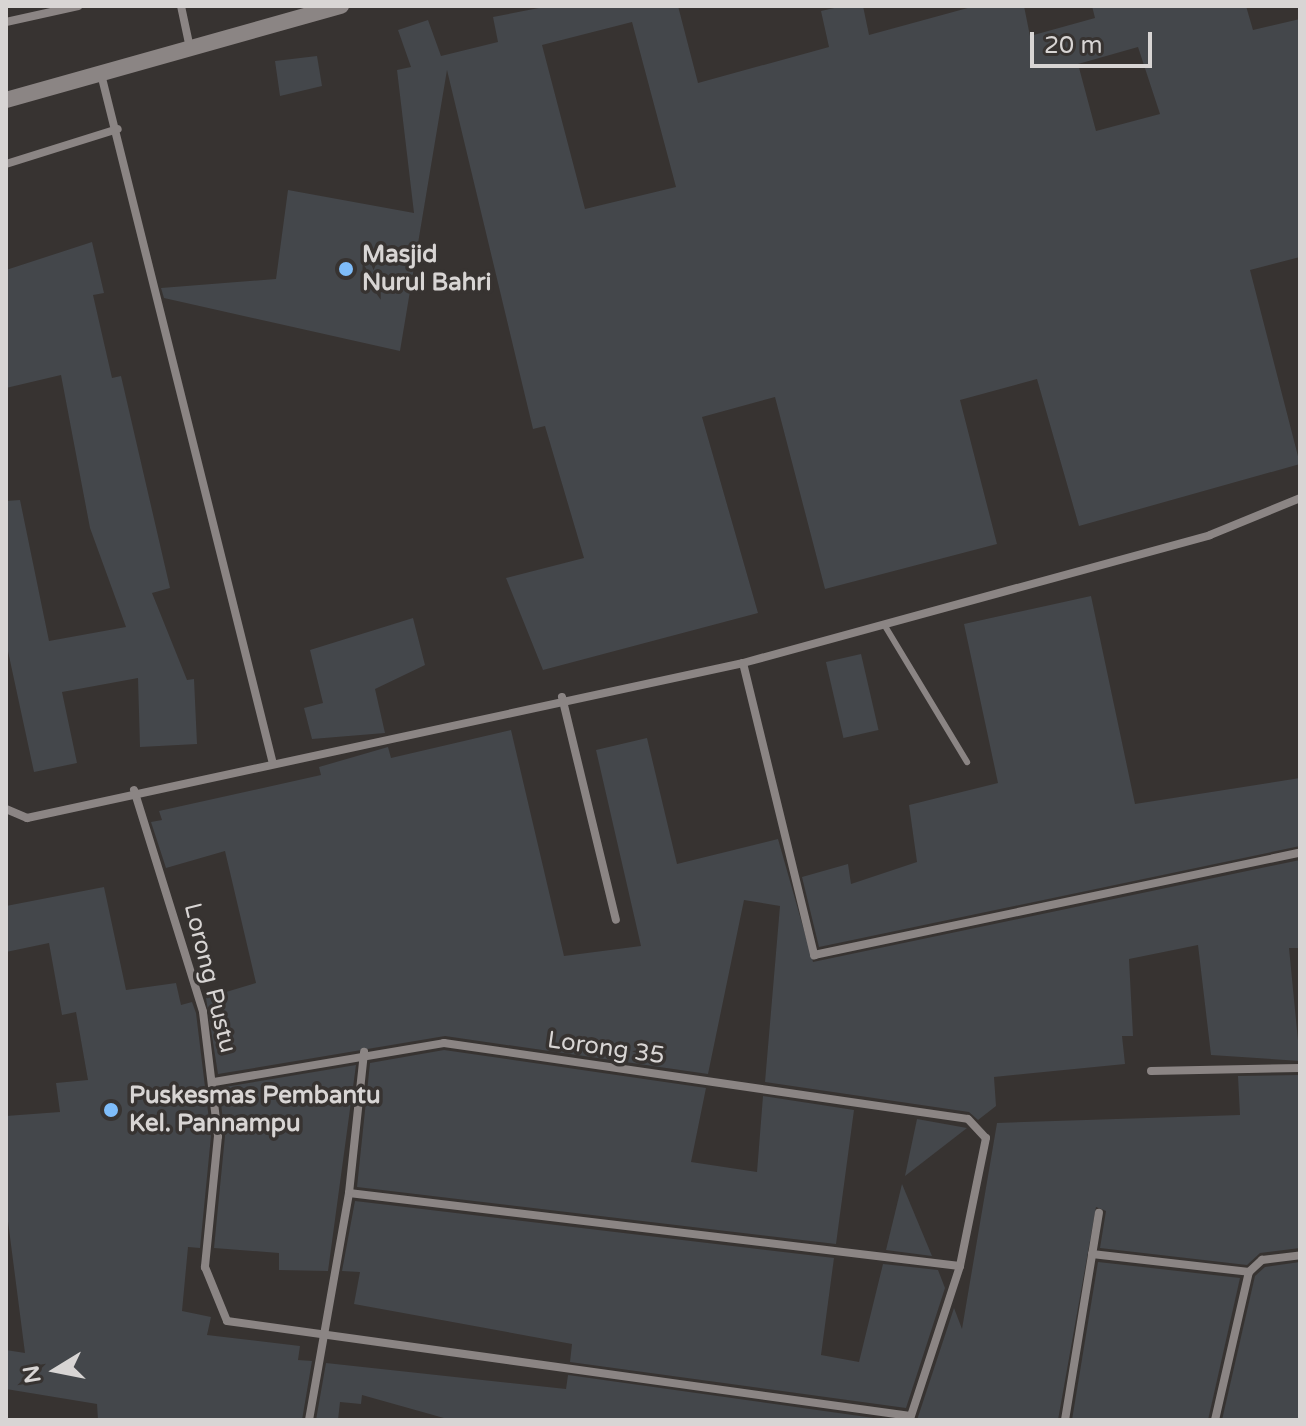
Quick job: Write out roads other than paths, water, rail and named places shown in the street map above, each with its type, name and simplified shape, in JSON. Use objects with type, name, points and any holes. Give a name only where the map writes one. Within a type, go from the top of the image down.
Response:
[{"type":"main road","points":[[6,100],[341,6]]},
{"type":"street","points":[[6,22],[78,6]]},
{"type":"street","points":[[181,6],[190,48]]},
{"type":"street","points":[[101,74],[118,129],[273,764]]},
{"type":"street","points":[[6,164],[118,129]]},
{"type":"street","points":[[6,809],[27,818],[134,790],[273,764],[562,697],[743,663],[1210,535],[1300,498]]},
{"type":"street","points":[[743,663],[814,955],[1300,853]]},
{"type":"street","points":[[562,697],[616,920]]},
{"type":"street","name":"Lorong Pustu","points":[[134,790],[196,984],[214,1082],[218,1136],[205,1267],[217,1307],[234,1324],[320,1330],[910,1418]]},
{"type":"street","name":"Lorong 35","points":[[214,1082],[364,1052],[444,1043],[968,1119],[986,1138],[960,1266]]},
{"type":"street","points":[[309,1420],[320,1330],[349,1193],[364,1052]]},
{"type":"street","points":[[1151,1071],[1300,1068]]},
{"type":"street","points":[[349,1193],[960,1266],[910,1418]]},
{"type":"street","points":[[1065,1420],[1099,1213]]},
{"type":"street","points":[[1092,1254],[1249,1272]]},
{"type":"street","points":[[1215,1420],[1249,1272],[1262,1260],[1300,1255]]},
{"type":"lane","points":[[885,626],[967,762]]},
{"type":"place","name":"Masjid Nurul Bahri","points":[[346,269]]},
{"type":"place","name":"Puskesmas Pembantu Kel. Pannampu","points":[[111,1110]]}]
